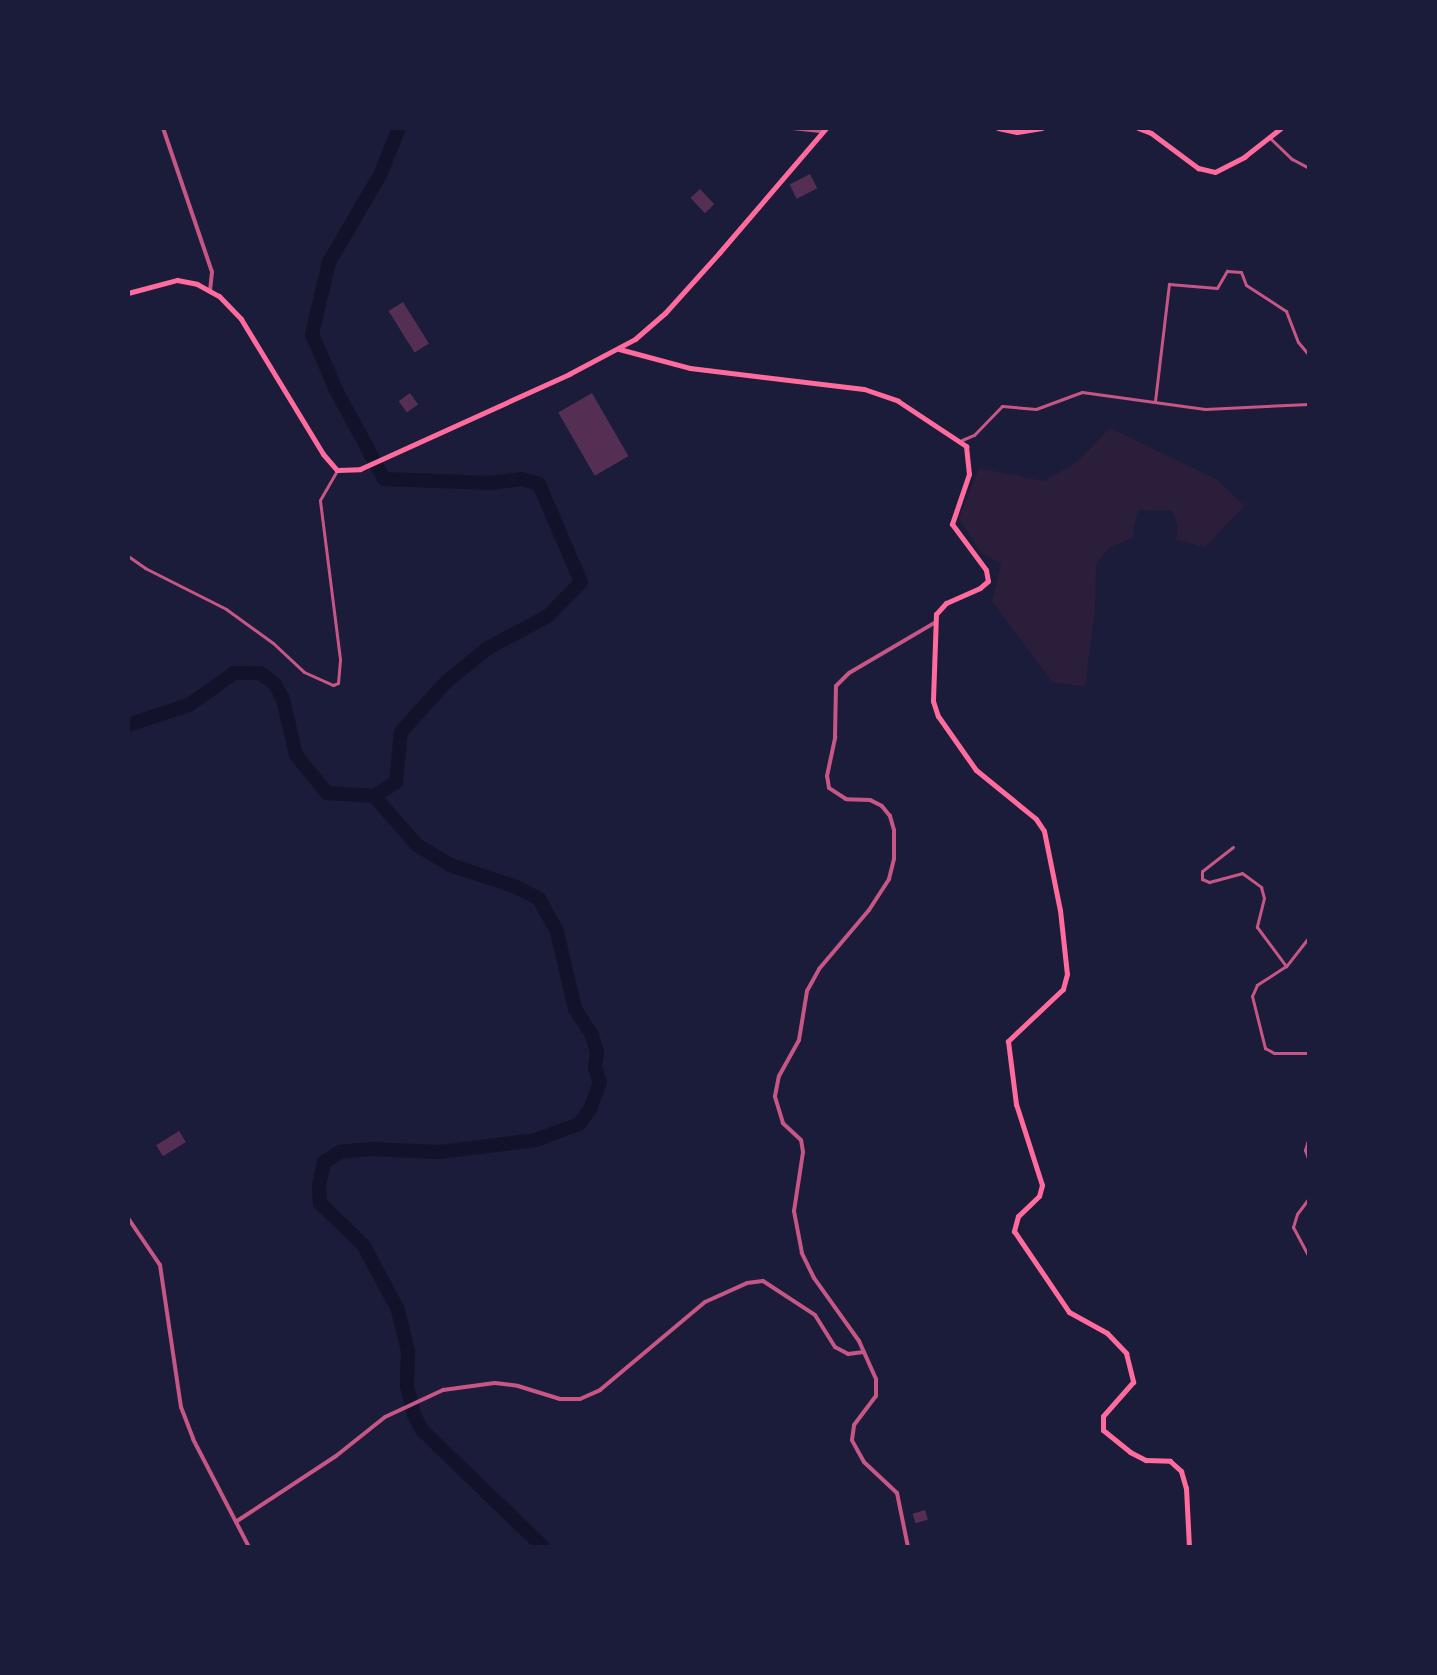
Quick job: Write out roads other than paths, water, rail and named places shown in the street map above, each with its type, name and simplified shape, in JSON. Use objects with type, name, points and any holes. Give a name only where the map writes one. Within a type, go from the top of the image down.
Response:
[{"type":"main road","points":[[998,128],[1017,132],[1042,128]]},
{"type":"main road","points":[[1138,128],[1208,172],[1230,165],[1271,139],[1281,128]]},
{"type":"main road","points":[[128,293],[177,280],[210,290],[224,300],[241,319],[323,454],[337,470],[360,469],[619,349],[665,313],[824,130]]},
{"type":"main road","points":[[619,349],[690,368],[864,389],[898,401],[962,440],[969,454],[969,474],[952,524],[986,570],[988,581],[946,603],[936,614],[933,701],[938,716],[976,770],[1040,824],[1060,910],[1066,984],[1008,1041],[1016,1104],[1042,1185],[1039,1196],[1018,1216],[1014,1231],[1069,1312],[1107,1333],[1126,1353],[1133,1382],[1103,1416],[1103,1430],[1138,1456],[1146,1460],[1170,1461],[1181,1471],[1186,1488],[1189,1547]]},
{"type":"street","points":[[163,128],[212,272],[210,290]]},
{"type":"street","points":[[792,128],[824,130]]},
{"type":"street","points":[[1271,139],[1292,159],[1309,168]]},
{"type":"street","points":[[1155,401],[1169,284],[1217,288],[1227,271],[1241,272],[1246,285],[1286,311],[1298,342],[1309,355]]},
{"type":"street","points":[[962,440],[974,435],[1002,406],[1036,409],[1082,392],[1205,409],[1309,404]]},
{"type":"street","points":[[128,556],[145,568],[226,609],[273,643],[304,672],[333,685],[340,678],[340,659],[320,500],[337,470]]},
{"type":"street","points":[[908,1547],[897,1493],[864,1462],[852,1440],[854,1425],[876,1396],[876,1379],[864,1352],[802,1253],[794,1211],[803,1152],[801,1140],[783,1123],[775,1096],[779,1076],[799,1040],[807,991],[819,969],[869,910],[889,879],[894,859],[894,830],[890,816],[882,806],[870,800],[846,799],[829,788],[827,776],[835,737],[836,686],[849,673],[936,622]]},
{"type":"street","points":[[1233,847],[1202,871],[1202,879],[1209,882],[1242,873],[1261,887],[1264,898],[1257,927],[1286,966]]},
{"type":"street","points":[[1309,937],[1286,966],[1257,985],[1252,996],[1265,1048],[1274,1053],[1309,1053]]},
{"type":"street","points":[[1309,1137],[1305,1150],[1309,1161]]},
{"type":"street","points":[[1309,1198],[1297,1214],[1293,1227],[1309,1257]]},
{"type":"street","points":[[128,1218],[160,1265],[181,1407],[193,1439],[237,1521],[246,1546]]},
{"type":"street","points":[[237,1521],[394,1413],[443,1390],[495,1383],[518,1386],[560,1399],[580,1399],[600,1390],[705,1302],[747,1283],[763,1281],[815,1315],[835,1347],[848,1354],[864,1352]]},
{"type":"waterway","points":[[128,725],[189,705],[234,673],[260,673],[275,684],[283,699],[296,755],[327,793],[374,796],[396,782],[401,732],[447,681],[488,648],[548,616],[581,582],[539,484],[522,479],[491,483],[384,479],[336,390],[312,334],[329,262],[380,175],[399,128]]},
{"type":"waterway","points":[[374,796],[417,845],[450,865],[514,886],[539,899],[557,932],[575,1009],[592,1035],[597,1052],[595,1067],[600,1083],[590,1109],[579,1124],[536,1140],[439,1152],[372,1149],[340,1152],[324,1162],[319,1185],[320,1203],[364,1246],[398,1310],[408,1351],[407,1386],[414,1415],[422,1430],[543,1547]]}]
